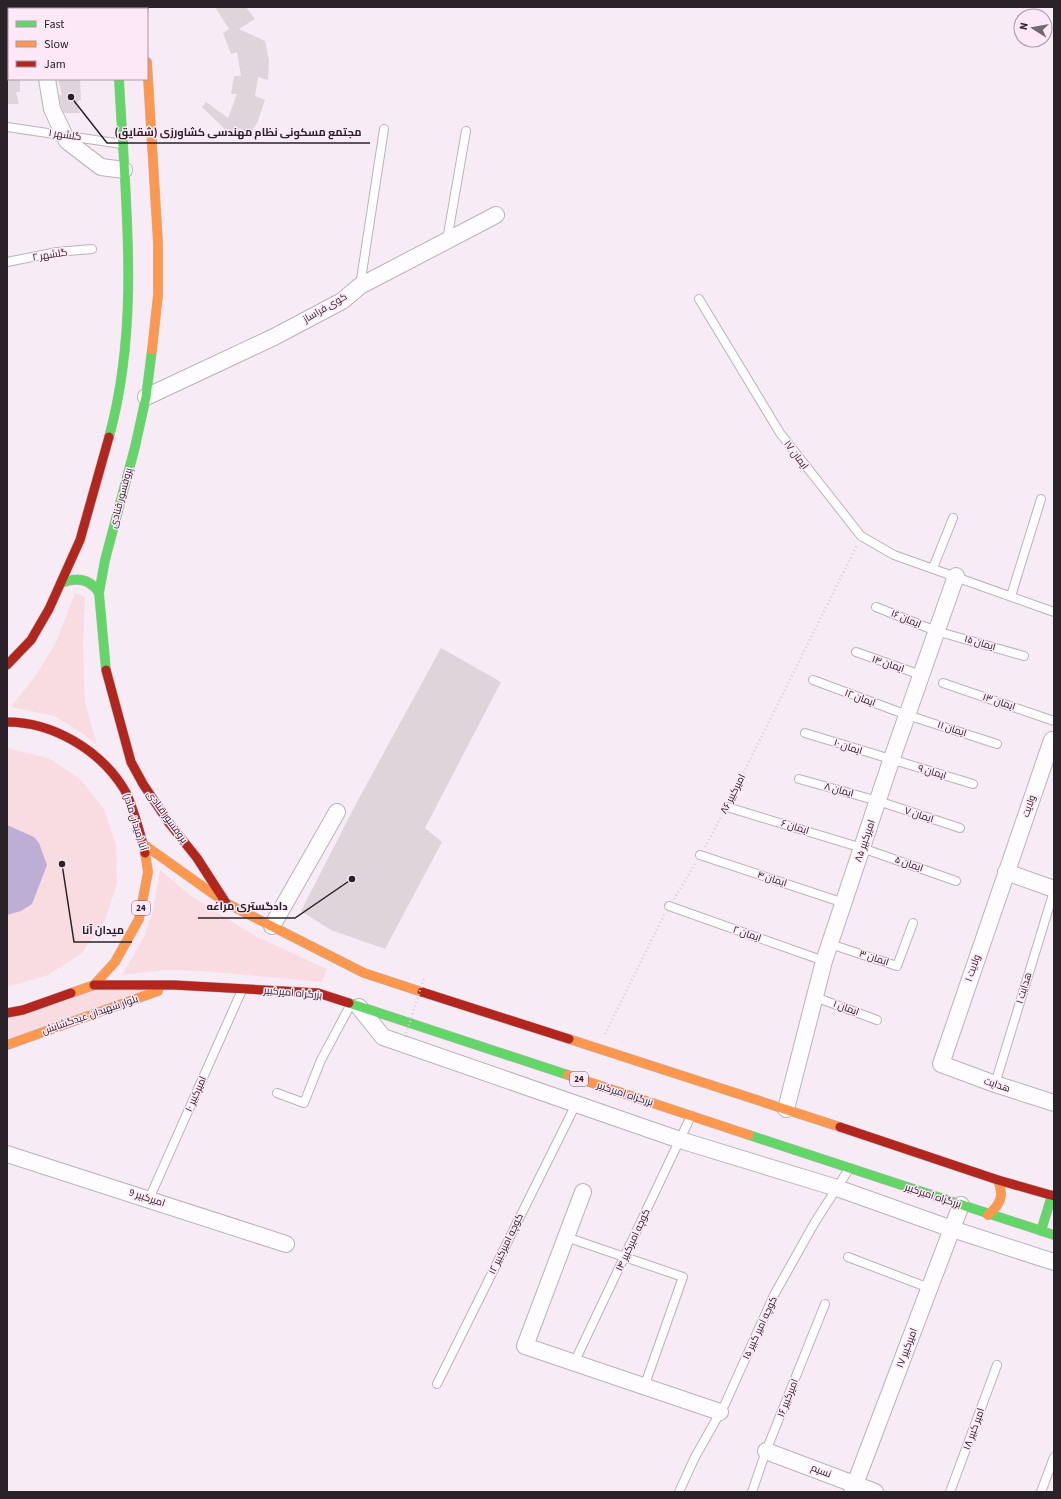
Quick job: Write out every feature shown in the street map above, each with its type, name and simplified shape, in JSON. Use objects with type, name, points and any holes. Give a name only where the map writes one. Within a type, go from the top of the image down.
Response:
[{"type":"main road","name":"پروفسور قنادی","points":[[148,78],[158,243],[158,295],[146,397],[133,454],[107,552],[99,593],[105,667],[131,762],[143,784],[169,823],[197,858],[226,903]]},
{"type":"main road","points":[[8,666],[31,640],[49,609],[80,540],[111,429],[124,361],[129,279],[118,80]]},
{"type":"main road","points":[[80,540],[86,551]]},
{"type":"main road","points":[[97,554],[107,552]]},
{"type":"main road","points":[[61,583],[71,579],[81,579],[95,586],[99,593]]},
{"type":"main road","name":"آنا (میدان مادر)","points":[[7,722],[17,722],[52,730],[84,747],[110,770],[123,785],[143,844],[148,872],[139,920],[114,962],[94,985],[23,1010],[7,1013]]},
{"type":"main road","points":[[143,844],[226,903],[364,973],[786,1109],[998,1180],[1053,1193],[1041,1231]]},
{"type":"main road","name":"بزرگراه امیرکبیر","points":[[94,985],[174,985],[242,990],[318,993],[988,1215],[1054,1235]]},
{"type":"main road","name":"بلوار شهیدان عیدگشایش","points":[[7,1045],[174,985]]},
{"type":"main road","points":[[988,1215],[999,1206],[1003,1193],[998,1180]]},
{"type":"street","points":[[48,80],[52,109],[67,141],[101,167],[124,170]]},
{"type":"street","name":"کوی فراساز","points":[[146,397],[274,337],[342,301],[360,286],[496,215]]},
{"type":"street","name":"امیرکبیر ۸۵","points":[[786,1109],[824,961],[891,760],[956,576]]},
{"type":"street","name":"ولایت","points":[[1006,872],[1052,740]]},
{"type":"street","points":[[272,926],[336,812]]},
{"type":"street","points":[[1006,872],[1054,890]]},
{"type":"street","name":"ولایت ۱","points":[[941,1064],[1006,872]]},
{"type":"street","points":[[355,1005],[383,1038],[680,1140],[837,1188],[952,1229],[1054,1262]]},
{"type":"street","name":"هدایت","points":[[941,1064],[995,1084],[1054,1103]]},
{"type":"street","name":"امیرکبیر 9","points":[[7,1154],[286,1244]]},
{"type":"street","points":[[583,1192],[525,1346],[720,1412]]},
{"type":"street","name":"امیرکبیر ۱۷","points":[[853,1488],[961,1205]]},
{"type":"street","name":"نسیم","points":[[766,1451],[853,1488],[875,1492]]},
{"type":"lane","name":"گلشهر ۱","points":[[7,127],[122,144]]},
{"type":"lane","points":[[360,286],[384,129]]},
{"type":"lane","points":[[447,240],[466,131]]},
{"type":"lane","name":"گلشهر ۲","points":[[7,262],[57,252],[92,249]]},
{"type":"lane","name":"ایمان ۱۷","points":[[699,299],[780,434],[861,536],[894,555],[1054,612]]},
{"type":"lane","points":[[1011,596],[1041,499]]},
{"type":"lane","points":[[933,568],[953,518]]},
{"type":"lane","name":"ایمان ۱۶","points":[[876,607],[936,631]]},
{"type":"lane","name":"ایمان ۱۵","points":[[936,631],[1024,656]]},
{"type":"lane","name":"ایمان ۱۴","points":[[856,652],[921,675]]},
{"type":"lane","name":"ایمان ۱۲","points":[[814,680],[908,715]]},
{"type":"lane","name":"ایمان ۱۳","points":[[943,684],[1054,720]]},
{"type":"lane","name":"ایمان ۱۱","points":[[908,715],[997,744]]},
{"type":"lane","name":"ایمان ۱۰","points":[[805,733],[891,760]]},
{"type":"lane","name":"ایمان ۹","points":[[891,760],[973,784]]},
{"type":"lane","name":"ایمان ۸","points":[[799,780],[878,801]]},
{"type":"lane","name":"ایمان ۷","points":[[878,801],[960,828]]},
{"type":"lane","name":"ایمان ۶","points":[[727,806],[862,848]]},
{"type":"lane","name":"ایمان ۵","points":[[862,848],[956,881]]},
{"type":"lane","name":"ایمان ۴","points":[[700,856],[844,903]]},
{"type":"lane","name":"هدایت ۱","points":[[995,1084],[1054,890]]},
{"type":"lane","name":"ایمان ۲","points":[[669,906],[824,961]]},
{"type":"lane","name":"ایمان ۳","points":[[830,944],[897,966],[913,924]]},
{"type":"lane","name":"امیرکبیر ۱۰","points":[[149,1199],[242,990]]},
{"type":"lane","name":"ایمان ۱","points":[[815,997],[877,1020]]},
{"type":"lane","points":[[277,1093],[304,1103],[321,1060],[355,1005]]},
{"type":"lane","name":"کوچه امیرکبیر ۱۲","points":[[437,1384],[576,1104]]},
{"type":"lane","name":"کوچه امیرکبیر ۱۴","points":[[574,1363],[691,1116]]},
{"type":"lane","name":"کوچه امیر کبیر ۱۵","points":[[679,1492],[695,1457],[720,1412],[774,1296],[849,1168]]},
{"type":"lane","points":[[566,1237],[683,1277],[644,1386]]},
{"type":"lane","points":[[848,1256],[930,1288]]},
{"type":"lane","name":"امیرکبیر ۱۶","points":[[752,1492],[766,1451],[825,1304]]},
{"type":"lane","name":"امیر کبیر ۱۸","points":[[950,1492],[997,1365]]},
{"type":"lane","points":[[1041,1492],[1054,1457]]},
{"type":"path","name":"امیرکبیر ۸۶","points":[[598,1049],[660,920],[700,856],[727,806],[861,536]]},
{"type":"path","points":[[405,1037],[424,978]]},
{"type":"shaded area","points":[[75,593],[85,597],[83,644],[85,702],[97,745],[82,733],[54,716],[11,707],[36,675],[56,642]]},
{"type":"shaded area","points":[[7,748],[48,758],[80,779],[104,809],[116,845],[117,884],[105,920],[82,953],[48,975],[10,986],[7,985]]},
{"type":"shaded area","points":[[7,825],[34,837],[39,843],[47,865],[32,904],[21,911],[7,915]]},
{"type":"shaded area","points":[[160,870],[191,896],[257,937],[327,969],[322,982],[203,971],[165,970],[122,975],[145,935],[153,909]]},
{"type":"shaded area","points":[[94,985],[174,985],[7,1045],[7,1013]]},
{"type":"building","points":[[215,7],[246,7],[255,19],[239,29],[265,41],[269,60],[268,80],[258,77],[255,96],[265,100],[257,123],[249,135],[240,128],[233,137],[202,107],[206,102],[228,118],[237,94],[231,94],[234,76],[241,76],[237,52],[231,54],[223,33],[229,29]]},
{"type":"building","points":[[7,71],[8,80],[20,80],[20,92],[16,92],[19,104],[7,104]]},
{"type":"building","points":[[58,80],[80,80],[81,100],[77,101],[80,113],[64,113],[59,95],[62,95]]},
{"type":"building","points":[[441,648],[501,682],[425,828],[442,842],[385,949],[331,930],[301,911],[357,802]]},
{"type":"traffic: fast","points":[[109,437],[119,393],[125,349],[128,304],[127,214],[119,80]]},
{"type":"traffic: fast","points":[[106,670],[99,593],[105,560],[135,447],[146,397],[152,350]]},
{"type":"traffic: fast","points":[[61,583],[72,580],[82,580],[91,584],[99,593]]},
{"type":"traffic: fast","points":[[349,1003],[568,1075]]},
{"type":"traffic: fast","points":[[749,1135],[1054,1235]]},
{"type":"traffic: fast","points":[[1041,1231],[1052,1195]]},
{"type":"traffic: slow","points":[[148,78],[158,243],[158,295],[152,350]]},
{"type":"traffic: slow","points":[[143,844],[226,903],[364,973],[422,992]]},
{"type":"traffic: slow","points":[[71,993],[94,985],[115,962],[139,919],[148,872],[145,853]]},
{"type":"traffic: slow","points":[[7,1045],[158,991]]},
{"type":"traffic: slow","points":[[569,1039],[840,1127]]},
{"type":"traffic: slow","points":[[568,1075],[749,1135]]},
{"type":"traffic: slow","points":[[988,1215],[996,1207],[1000,1199],[1001,1191],[998,1180]]},
{"type":"traffic: jam","points":[[7,665],[31,640],[49,609],[80,540],[109,437]]},
{"type":"traffic: jam","points":[[106,670],[131,762],[143,784],[169,823],[197,858],[226,903]]},
{"type":"traffic: jam","points":[[7,722],[24,723],[58,733],[74,741],[102,762],[114,775],[127,794],[145,853]]},
{"type":"traffic: jam","points":[[94,985],[174,985],[318,993],[349,1003]]},
{"type":"traffic: jam","points":[[422,992],[569,1039]]},
{"type":"traffic: jam","points":[[7,1013],[23,1010],[71,993]]},
{"type":"traffic: jam","points":[[840,1127],[998,1180],[1054,1196]]},
{"type":"place","name":"(مجتمع مسکونی نظام مهندسی کشاورزی (شقایق","points":[[71,97]]},
{"type":"place","name":"میدان آنا","points":[[62,864]]},
{"type":"place","name":"دادگستری مراغه","points":[[352,879]]}]
